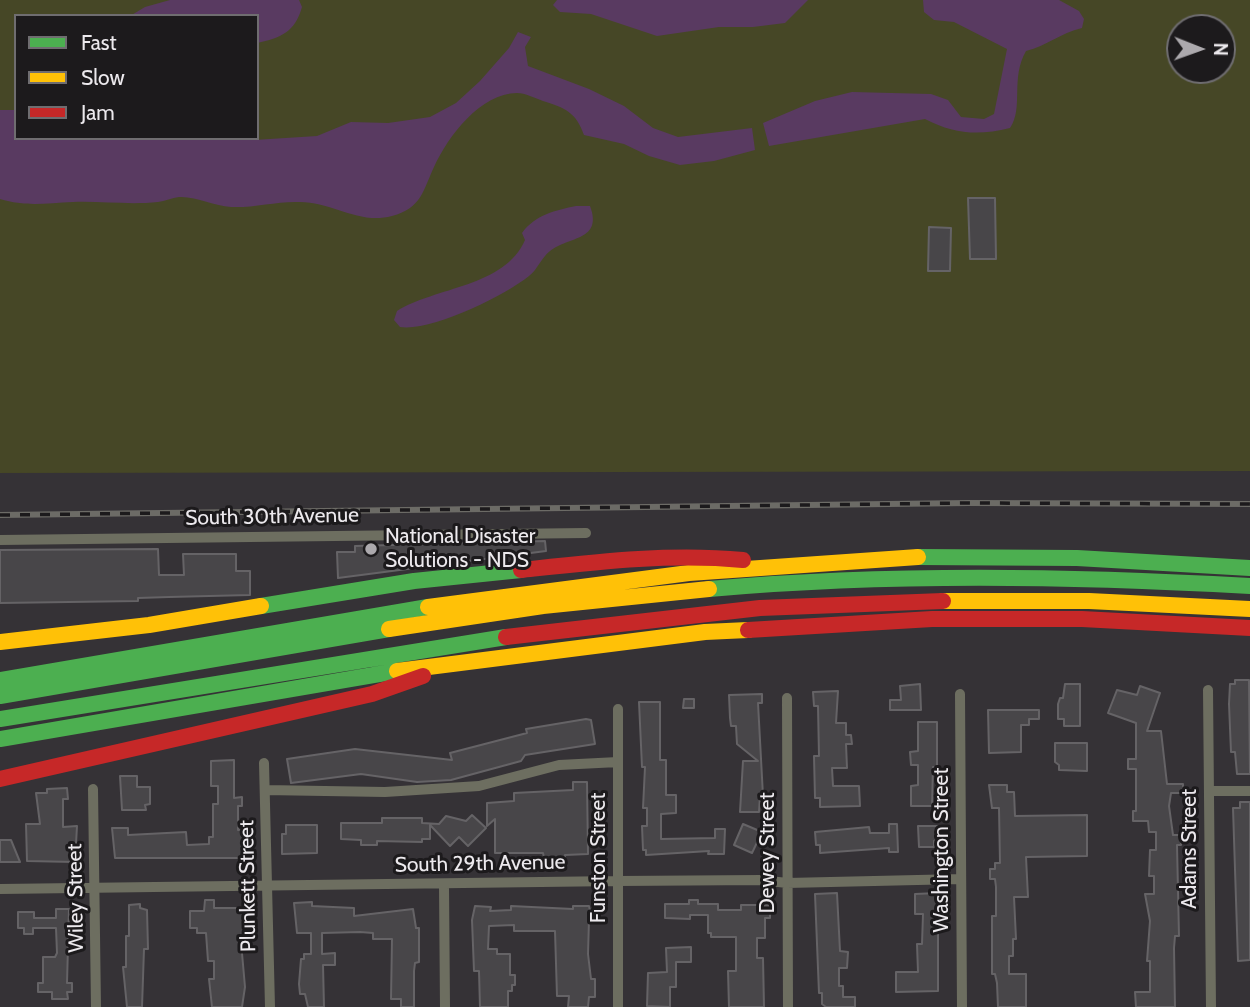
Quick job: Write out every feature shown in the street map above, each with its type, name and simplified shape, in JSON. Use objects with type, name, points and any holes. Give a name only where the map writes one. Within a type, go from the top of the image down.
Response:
[{"type":"highway","points":[[0,642],[149,625],[414,581],[525,568],[701,556],[790,564]]},
{"type":"highway","points":[[0,680],[488,597],[790,564],[927,558],[1077,558],[1250,568]]},
{"type":"highway","points":[[0,696],[543,606],[721,588],[929,577],[1139,578],[1250,586]]},
{"type":"highway","points":[[0,719],[326,664],[615,623],[824,605],[1077,601],[1250,609]]},
{"type":"highway","points":[[0,740],[367,674],[631,639],[803,625],[932,620],[1082,619],[1250,628]]},
{"type":"highway","points":[[0,779],[372,694],[467,660]]},
{"type":"street","name":"South 30th Avenue","points":[[0,540],[586,533]]},
{"type":"street","name":"Adams Street","points":[[1208,690],[1211,1007]]},
{"type":"street","name":"Washington Street","points":[[960,694],[962,1007]]},
{"type":"street","name":"Dewey Street","points":[[787,698],[788,1007]]},
{"type":"street","name":"Funston Street","points":[[618,709],[618,1007]]},
{"type":"street","points":[[265,790],[385,792],[479,786],[559,765],[618,762]]},
{"type":"street","name":"Plunkett Street","points":[[264,763],[270,1007]]},
{"type":"street","name":"Wiley Street","points":[[93,789],[96,1007]]},
{"type":"street","points":[[1209,791],[1250,791]]},
{"type":"street","name":"South 29th Avenue","points":[[0,889],[444,885],[618,880],[761,880],[787,883],[961,879]]},
{"type":"street","points":[[444,885],[445,1007]]},
{"type":"green space","points":[[0,0],[1250,0],[1250,471],[0,473]]},
{"type":"shaded area","points":[[170,0],[299,0],[302,7],[291,28],[273,39],[259,42],[259,14],[133,14],[145,7]]},
{"type":"shaded area","points":[[557,0],[808,0],[785,23],[719,27],[657,36],[591,14],[560,12],[553,5]]},
{"type":"shaded area","points":[[923,0],[1059,0],[1079,11],[1084,19],[1082,28],[1026,51],[1021,62],[1016,111],[1010,128],[987,132],[956,131],[925,119],[769,146],[763,123],[815,101],[852,92],[931,94],[948,100],[961,117],[984,119],[994,114],[1007,49],[954,22],[934,20],[924,12]]},
{"type":"shaded area","points":[[518,32],[531,37],[525,47],[528,66],[589,89],[624,106],[653,128],[678,137],[752,128],[755,150],[714,161],[680,165],[649,156],[624,144],[584,135],[569,112],[517,93],[491,100],[467,118],[440,155],[416,203],[402,213],[392,216],[368,218],[323,205],[300,202],[231,207],[185,197],[137,203],[27,204],[0,199],[0,110],[14,110],[14,140],[259,140],[317,136],[351,122],[388,123],[430,117],[456,103],[509,48]]},
{"type":"shaded area","points":[[576,206],[590,206],[593,217],[588,232],[550,251],[532,273],[518,284],[467,311],[430,324],[400,327],[394,320],[397,311],[413,303],[486,277],[502,268],[515,256],[525,240],[522,233],[527,227],[554,212]]},
{"type":"building","points":[[968,198],[995,198],[996,259],[970,259]]},
{"type":"building","points":[[929,227],[951,228],[950,271],[928,271]]},
{"type":"building","points":[[545,541],[546,551],[338,578],[337,552],[355,552],[355,546]]},
{"type":"building","points":[[158,549],[159,575],[184,575],[183,554],[236,554],[236,571],[250,571],[250,595],[138,598],[138,601],[0,603],[0,550]]},
{"type":"building","points":[[1235,680],[1249,680],[1250,774],[1237,774],[1235,752],[1231,752],[1230,684],[1235,684]]},
{"type":"building","points":[[920,684],[921,710],[890,710],[890,700],[901,700],[900,686]]},
{"type":"building","points":[[1065,684],[1080,684],[1080,726],[1064,726],[1064,719],[1058,719],[1058,704],[1060,698],[1063,698]]},
{"type":"building","points":[[1140,686],[1160,693],[1147,731],[1161,731],[1167,784],[1183,784],[1183,793],[1171,793],[1169,806],[1173,835],[1181,835],[1181,845],[1177,845],[1179,936],[1175,936],[1174,948],[1175,1007],[1136,1007],[1135,992],[1150,992],[1150,961],[1147,961],[1150,921],[1145,894],[1154,894],[1154,876],[1149,876],[1150,850],[1156,850],[1156,832],[1149,832],[1148,821],[1133,821],[1133,811],[1136,811],[1136,769],[1128,769],[1128,759],[1136,759],[1136,723],[1108,713],[1117,690],[1137,695]]},
{"type":"building","points":[[838,691],[836,723],[846,723],[846,735],[851,735],[852,744],[846,744],[847,768],[832,768],[833,786],[859,786],[860,806],[820,807],[820,798],[815,798],[814,756],[819,756],[818,706],[814,706],[813,692]]},
{"type":"building","points":[[762,694],[762,703],[758,703],[763,796],[760,796],[759,812],[740,812],[743,761],[758,761],[737,744],[736,726],[731,726],[729,695]]},
{"type":"building","points":[[684,699],[694,699],[694,708],[683,708]]},
{"type":"building","points":[[639,702],[660,702],[660,760],[666,760],[666,795],[676,795],[676,813],[661,814],[661,839],[715,838],[715,829],[725,829],[724,854],[708,854],[709,851],[646,855],[646,850],[643,850],[642,826],[647,826],[647,808],[643,808],[645,767],[642,767]]},
{"type":"building","points":[[988,710],[1039,710],[1039,719],[1029,719],[1029,725],[1021,725],[1021,752],[989,753]]},
{"type":"building","points":[[591,720],[595,744],[525,755],[521,761],[451,780],[417,782],[361,774],[291,783],[287,759],[355,749],[452,760],[450,753],[527,733],[526,729]]},
{"type":"building","points":[[918,722],[937,722],[937,767],[933,767],[932,806],[911,806],[911,786],[918,785],[918,765],[911,765],[910,752],[918,751]]},
{"type":"building","points":[[1055,743],[1087,743],[1087,771],[1059,770],[1059,765],[1055,762]]},
{"type":"building","points":[[234,760],[234,798],[242,797],[242,806],[238,806],[238,830],[245,830],[244,858],[115,858],[112,828],[128,828],[128,835],[186,832],[187,845],[209,844],[209,837],[213,837],[213,804],[218,804],[218,786],[211,786],[211,761]]},
{"type":"building","points":[[120,776],[137,776],[137,787],[150,787],[150,804],[145,805],[146,810],[122,810]]},
{"type":"building","points":[[573,782],[587,782],[588,854],[565,855],[565,862],[545,862],[543,853],[495,853],[495,819],[487,826],[487,803],[514,801],[514,793],[573,790]]},
{"type":"building","points":[[989,785],[1007,785],[1007,792],[1014,792],[1015,816],[1087,815],[1087,856],[1026,857],[1028,897],[1014,897],[1016,939],[1013,939],[1013,956],[1009,956],[1009,974],[1026,974],[1026,1007],[998,1007],[997,983],[995,974],[992,974],[992,916],[996,916],[996,887],[995,879],[990,879],[990,869],[995,869],[995,863],[1000,863],[999,808],[992,808]]},
{"type":"building","points":[[67,788],[68,799],[63,799],[63,827],[77,826],[75,862],[27,861],[26,824],[40,824],[36,793],[47,793],[47,789]]},
{"type":"building","points":[[1240,802],[1250,802],[1250,960],[1238,961],[1233,808],[1240,808]]},
{"type":"building","points":[[472,815],[486,828],[468,846],[459,837],[450,846],[430,825],[430,839],[422,839],[422,842],[377,841],[377,845],[361,845],[361,840],[341,839],[341,823],[382,823],[382,818],[422,818],[422,823],[439,824],[446,816],[466,821]]},
{"type":"building","points":[[743,824],[762,832],[752,853],[734,845]]},
{"type":"building","points":[[889,824],[897,824],[898,852],[889,852],[889,848],[820,853],[820,845],[816,845],[815,832],[869,827],[870,833],[889,833]]},
{"type":"building","points":[[286,825],[317,825],[317,853],[282,854],[282,834],[286,834]]},
{"type":"building","points":[[918,826],[937,826],[938,840],[934,841],[934,847],[919,847]]},
{"type":"building","points":[[0,840],[11,840],[20,862],[0,862]]},
{"type":"building","points":[[837,893],[840,951],[848,952],[847,968],[839,968],[839,986],[843,986],[843,997],[855,997],[855,1007],[826,1007],[822,1004],[822,993],[819,993],[815,894]]},
{"type":"building","points":[[938,893],[938,991],[896,992],[896,972],[918,972],[917,944],[922,944],[923,914],[915,914],[915,894]]},
{"type":"building","points":[[205,900],[214,900],[214,908],[244,908],[244,942],[241,942],[245,987],[242,1007],[212,1007],[209,979],[214,979],[214,961],[208,961],[206,933],[197,933],[197,928],[190,928],[190,911],[204,911]]},
{"type":"building","points":[[689,900],[698,900],[698,904],[718,904],[718,910],[741,910],[741,905],[770,905],[770,918],[765,918],[765,938],[757,938],[757,958],[763,958],[764,1007],[729,1007],[728,971],[736,971],[736,937],[711,937],[711,933],[708,933],[708,915],[690,915],[690,919],[665,918],[665,904],[689,904]]},
{"type":"building","points":[[312,902],[312,906],[354,908],[354,916],[413,909],[416,928],[419,928],[419,962],[415,963],[414,971],[414,1007],[401,1007],[401,999],[391,999],[392,939],[373,939],[373,933],[360,932],[322,933],[322,954],[335,953],[335,965],[323,965],[324,1007],[308,1007],[305,994],[300,994],[299,984],[301,959],[304,959],[304,954],[311,954],[311,933],[297,933],[294,903]]},
{"type":"building","points":[[140,904],[140,908],[147,910],[148,949],[144,949],[142,1007],[127,1007],[123,967],[126,967],[126,936],[129,936],[129,905]]},
{"type":"building","points":[[475,906],[491,907],[490,911],[511,910],[511,906],[573,909],[573,906],[589,906],[592,920],[589,920],[588,954],[591,979],[595,979],[595,997],[589,997],[588,1007],[568,1007],[569,996],[557,996],[555,931],[514,931],[514,925],[489,926],[488,949],[497,949],[497,954],[510,954],[510,975],[515,975],[515,985],[512,985],[512,991],[508,991],[508,1007],[480,1007],[479,971],[474,971],[472,920]]},
{"type":"building","points":[[56,909],[69,909],[67,983],[72,983],[72,992],[67,992],[68,999],[52,999],[52,992],[38,992],[38,983],[43,983],[43,957],[55,957],[57,953],[56,928],[33,928],[33,934],[24,934],[24,928],[18,928],[18,912],[34,912],[34,918],[56,918]]},
{"type":"building","points":[[691,947],[691,962],[676,962],[676,987],[670,987],[670,1007],[647,1006],[648,973],[667,972],[666,948]]},
{"type":"railway","points":[[0,515],[969,503],[1250,504]]},
{"type":"traffic: fast","points":[[918,557],[1077,558],[1250,568]]},
{"type":"traffic: fast","points":[[261,606],[414,581],[521,570]]},
{"type":"traffic: fast","points":[[709,589],[912,578],[1047,578],[1250,586]]},
{"type":"traffic: fast","points":[[0,680],[428,607]]},
{"type":"traffic: fast","points":[[0,696],[389,629]]},
{"type":"traffic: fast","points":[[0,719],[506,637]]},
{"type":"traffic: fast","points":[[0,739],[397,671]]},
{"type":"traffic: slow","points":[[428,607],[689,573],[918,557]]},
{"type":"traffic: slow","points":[[389,629],[543,606],[709,589]]},
{"type":"traffic: slow","points":[[943,601],[1089,601],[1250,609]]},
{"type":"traffic: slow","points":[[0,642],[149,625],[261,606]]},
{"type":"traffic: slow","points":[[397,671],[705,632],[748,630]]},
{"type":"traffic: jam","points":[[521,570],[660,558],[743,560]]},
{"type":"traffic: jam","points":[[506,637],[760,608],[943,601]]},
{"type":"traffic: jam","points":[[748,630],[932,619],[1082,619],[1250,628]]},
{"type":"traffic: jam","points":[[0,779],[372,694],[423,676]]},
{"type":"place","name":"National Disaster Solutions - NDS","points":[[371,549]]}]
